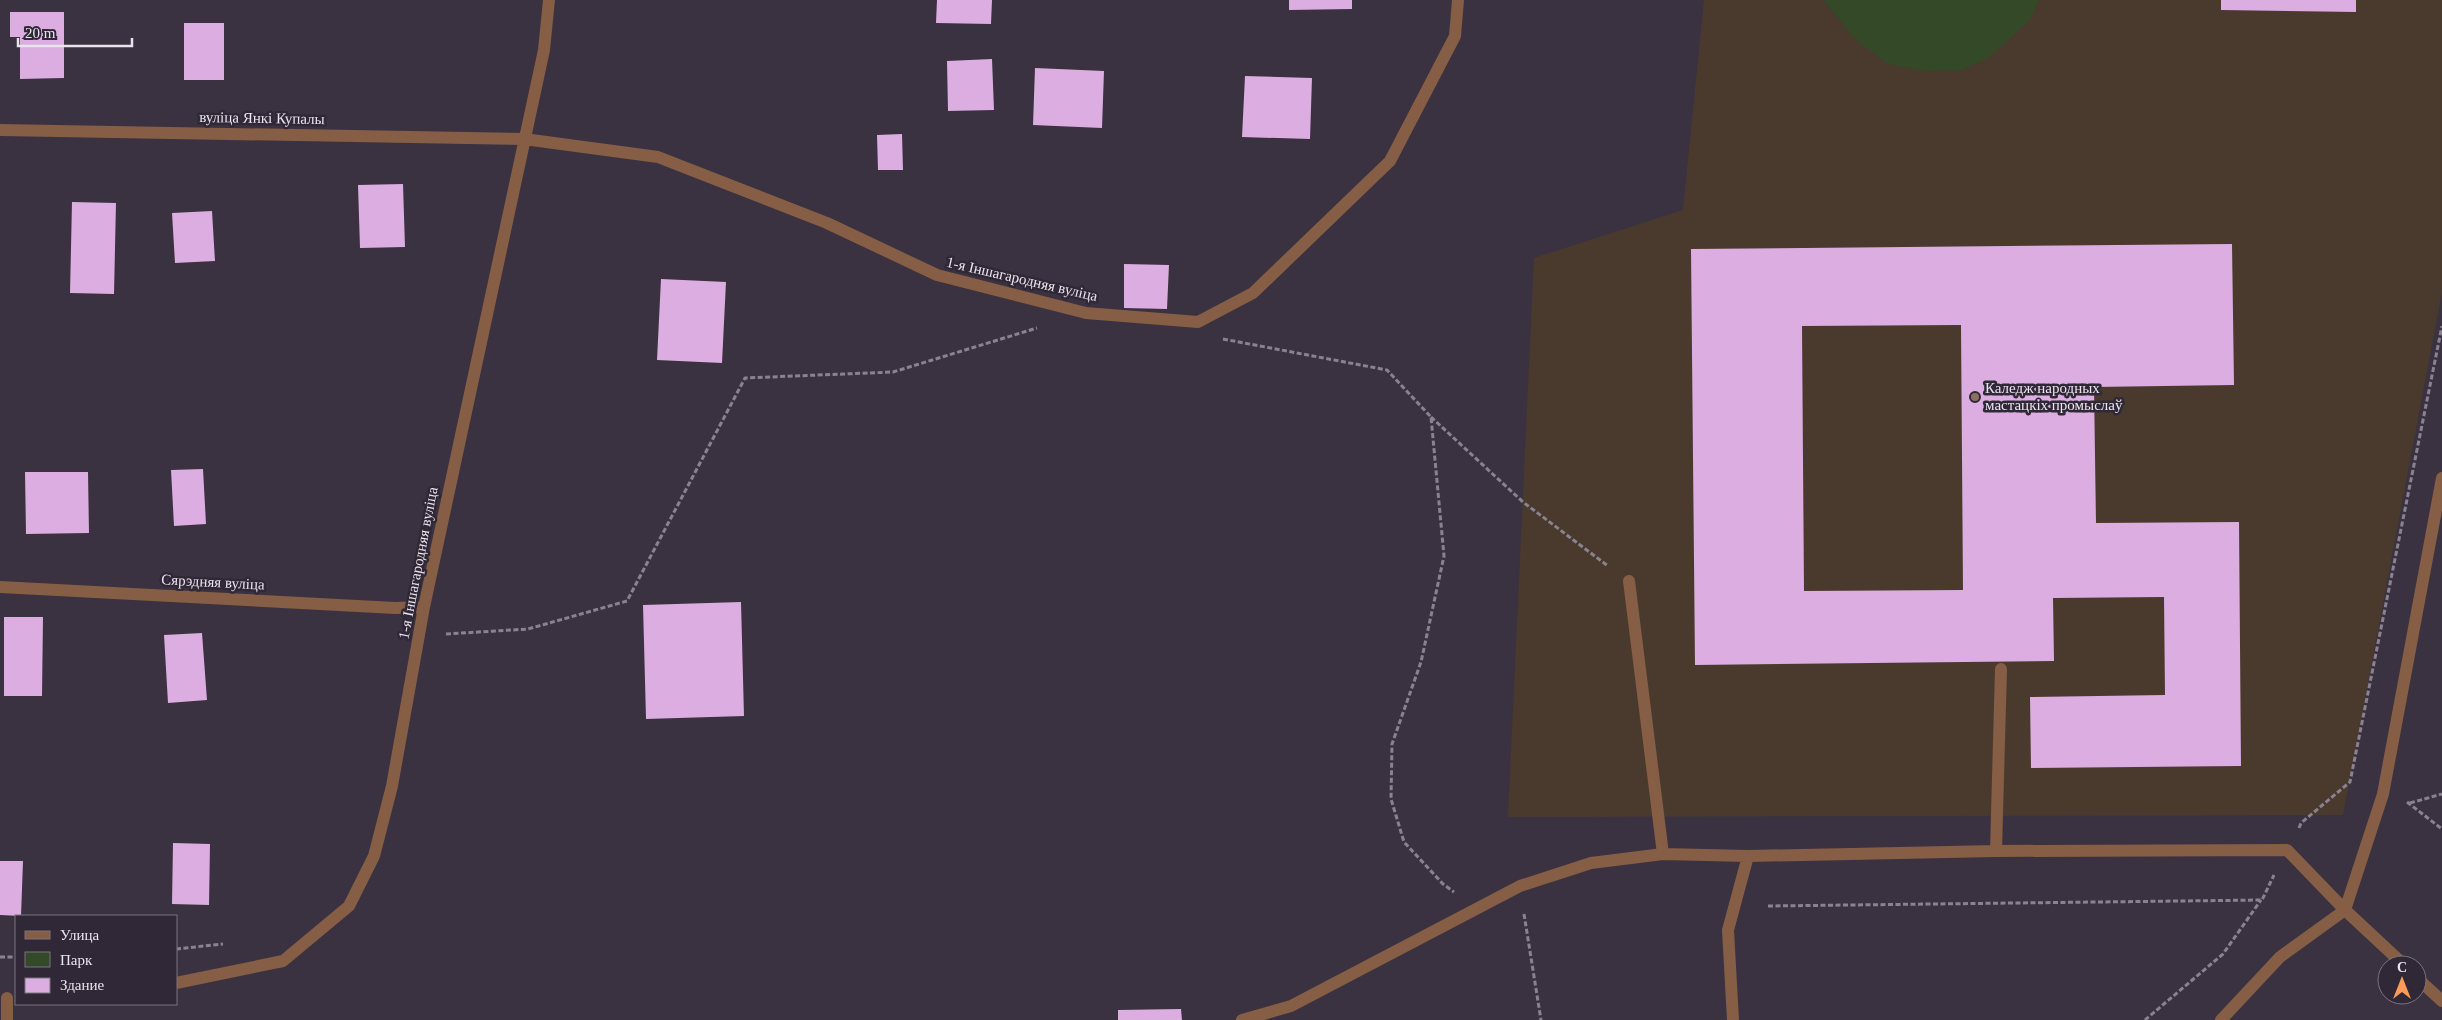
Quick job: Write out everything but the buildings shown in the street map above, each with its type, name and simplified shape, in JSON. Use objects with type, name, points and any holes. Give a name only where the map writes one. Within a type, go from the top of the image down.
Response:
[{"type":"street","name":"1-я Іншагародняя вуліца","points":[[178,983],[283,961],[349,906],[374,856],[392,786],[421,635],[424,607],[544,50],[549,0]]},
{"type":"street","name":"1-я Іншагародняя вуліца","points":[[524,138],[658,157],[828,223],[937,275],[1086,313],[1198,322],[1253,293],[1390,161],[1455,36],[1458,0]]},
{"type":"street","name":"вуліца Янкі Купалы","points":[[0,130],[524,138]]},
{"type":"street","points":[[2221,1020],[2280,957],[2345,910],[2383,794],[2442,478]]},
{"type":"street","points":[[1629,581],[1663,854]]},
{"type":"street","name":"Сярэдняя вуліца","points":[[0,587],[396,608],[424,607]]},
{"type":"street","points":[[1996,850],[2001,669]]},
{"type":"street","points":[[1242,1020],[1291,1006],[1520,886],[1591,863],[1663,854],[1748,856],[1996,850],[2287,850],[2345,910],[2393,955]]},
{"type":"street","points":[[1733,1020],[1728,930],[1748,856]]},
{"type":"street","points":[[2427,987],[2442,1001]]},
{"type":"street","points":[[7,1020],[8,997]]},
{"type":"path","points":[[2145,1020],[2224,954],[2262,900],[2301,823],[2350,782],[2442,326]]},
{"type":"path","points":[[421,635],[528,630],[627,601],[745,378],[892,372],[1040,327]]},
{"type":"path","points":[[1222,339],[1387,370],[1431,417],[1523,502],[1629,581]]},
{"type":"path","points":[[1431,417],[1444,556],[1421,662],[1392,744],[1391,799],[1404,842],[1443,884],[1477,908]]},
{"type":"path","points":[[2442,794],[2410,803],[2442,829]]},
{"type":"path","points":[[1520,886],[1540,1020]]},
{"type":"path","points":[[1768,906],[2262,900]]},
{"type":"path","points":[[178,949],[231,943]]},
{"type":"path","points":[[0,957],[15,957]]},
{"type":"shaded area","name":"Каледж народных мастацкіх промыслаў","points":[[1704,0],[2442,0],[2442,292],[2343,815],[1508,817],[1534,258],[1683,210]]},
{"type":"green space","points":[[1824,0],[2039,0],[2030,20],[1988,58],[1962,70],[1926,71],[1888,64],[1856,40]]},
{"type":"place","name":"Каледж народных мастацкіх промыслаў","points":[[1975,397]]}]
